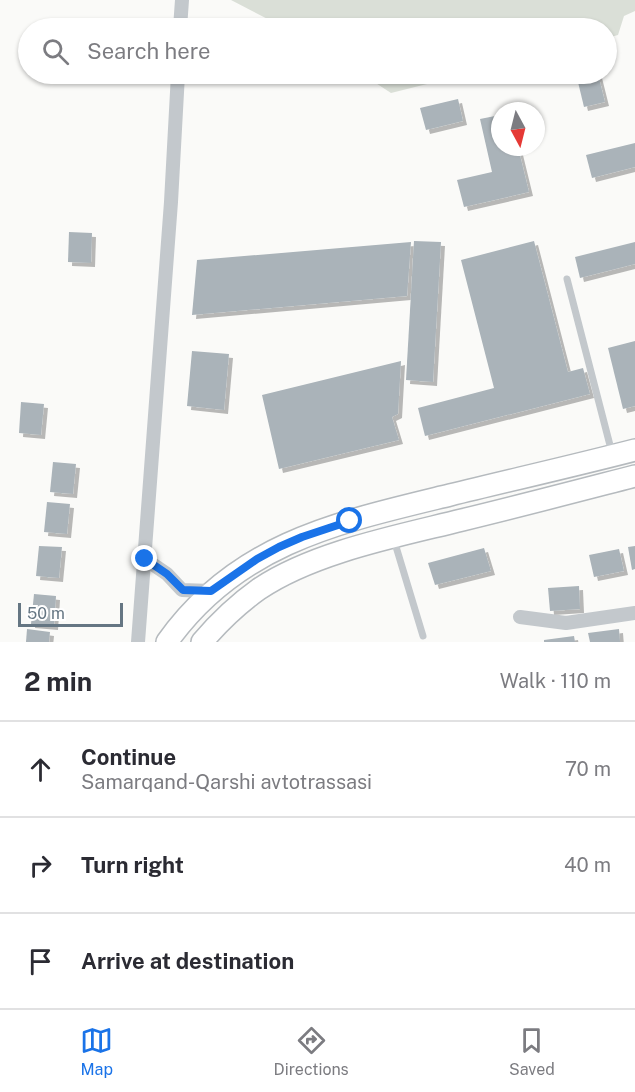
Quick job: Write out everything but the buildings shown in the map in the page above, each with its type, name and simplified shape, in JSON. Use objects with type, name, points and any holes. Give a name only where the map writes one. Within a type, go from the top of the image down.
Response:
[{"type":"main road","points":[[167,642],[180,624],[211,591],[257,559],[302,537],[398,508],[635,450]]},
{"type":"main road","points":[[202,642],[234,609],[260,589],[309,564],[393,537],[635,476]]},
{"type":"street","points":[[181,18],[182,0]]},
{"type":"street","points":[[138,642],[171,202],[177,84]]},
{"type":"street","points":[[145,559],[167,574],[183,590],[211,591]]},
{"type":"street","points":[[520,617],[566,623],[635,612]]},
{"type":"lane","points":[[567,279],[613,456]]},
{"type":"lane","points":[[393,537],[423,636]]},
{"type":"shaded area","points":[[231,0],[635,0],[635,11],[624,16],[617,35],[617,18],[266,18]]},
{"type":"shaded area","points":[[377,84],[427,84],[391,93]]},
{"type":"route","points":[[145,559],[167,574],[183,590],[211,591],[257,559],[279,547],[350,521]]}]
